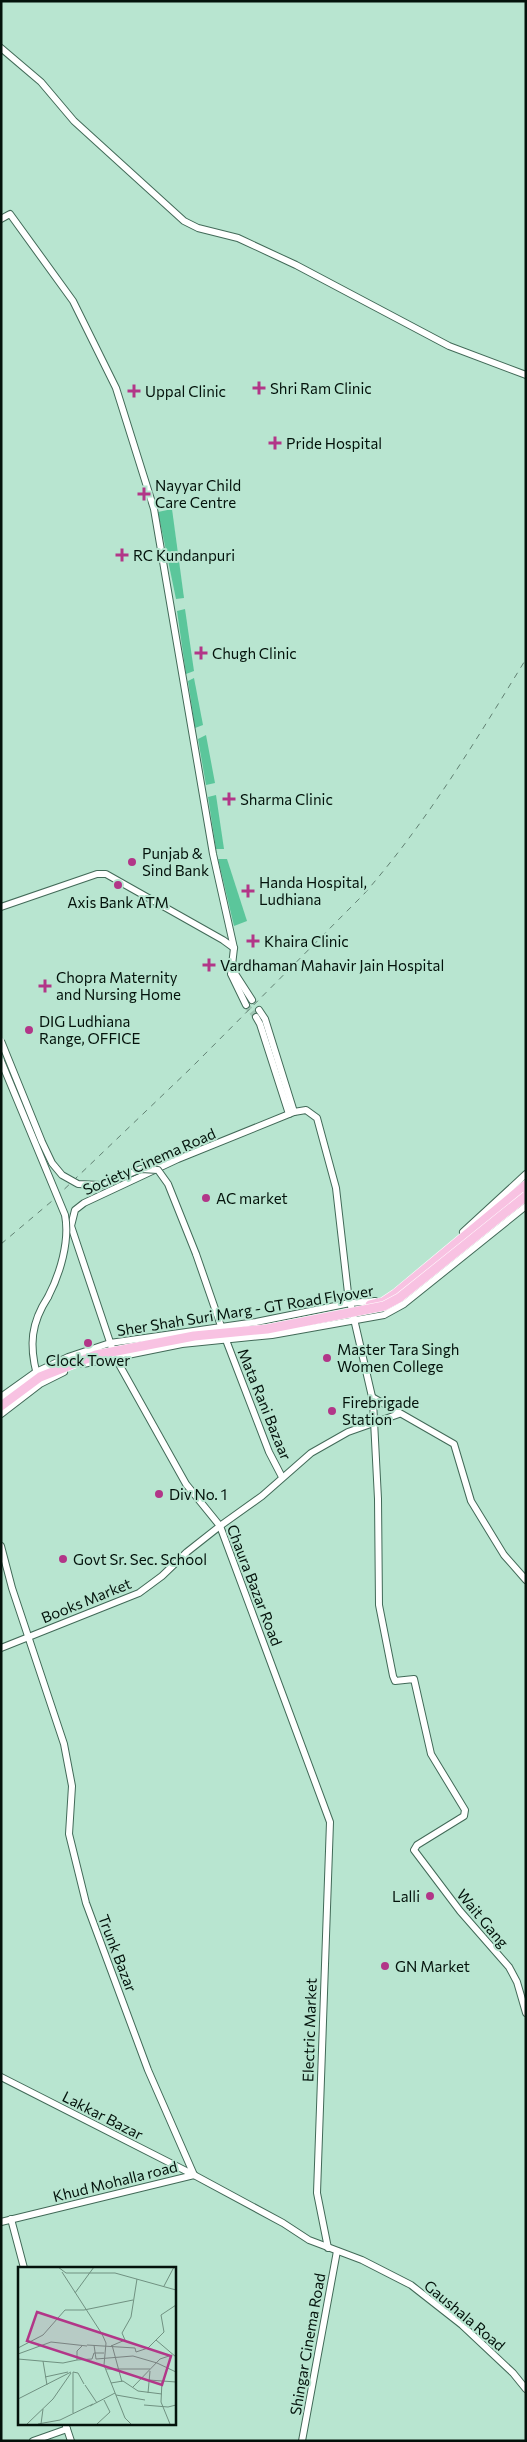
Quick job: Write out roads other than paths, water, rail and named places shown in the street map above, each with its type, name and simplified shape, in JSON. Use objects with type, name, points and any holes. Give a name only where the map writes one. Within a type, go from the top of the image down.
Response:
[{"type":"main road","name":"Sher Shah Suri Marg - GT Road Flyover","points":[[1,1398],[34,1376],[68,1359],[118,1344],[193,1332],[268,1324],[383,1302],[403,1288],[526,1185]]},
{"type":"main road","name":"Sher Shah Suri Marg - GT Road Flyover","points":[[1,1406],[40,1377],[68,1364],[96,1355],[194,1336],[267,1329],[384,1306],[399,1298],[526,1196]]},
{"type":"street","points":[[1,48],[41,82],[74,121],[184,221],[198,228],[238,238],[296,265],[449,346],[526,374]]},
{"type":"street","points":[[1,219],[10,214],[73,301],[116,388],[134,444],[154,509],[213,854],[234,948],[231,974],[246,1005]]},
{"type":"street","points":[[1,907],[98,874],[106,874],[219,937],[234,948]]},
{"type":"street","points":[[232,969],[252,1000]]},
{"type":"street","points":[[259,1010],[265,1019],[291,1113]]},
{"type":"street","points":[[256,1017],[291,1113]]},
{"type":"street","points":[[1,1041],[42,1142],[56,1169],[70,1181],[91,1186],[112,1182],[141,1169],[158,1170],[168,1184],[196,1254],[221,1326]]},
{"type":"street","points":[[1,1061],[65,1215],[66,1240],[54,1285],[41,1308],[32,1330],[36,1372],[40,1384]]},
{"type":"street","points":[[291,1113],[306,1110],[314,1114],[328,1152],[337,1196],[350,1303],[372,1396],[375,1421]]},
{"type":"street","name":"Society Cinema Road","points":[[115,1356],[73,1236],[71,1220],[74,1210],[84,1203],[178,1158],[291,1113]]},
{"type":"street","points":[[1,1398],[36,1372],[68,1357],[110,1343],[256,1322],[350,1303],[376,1301],[388,1296],[526,1174]]},
{"type":"street","points":[[1,1414],[40,1384],[77,1366],[115,1356],[182,1344],[232,1340],[384,1315],[404,1304],[526,1206]]},
{"type":"street","name":"Mata Rani Bazaar","points":[[232,1340],[269,1452],[282,1478]]},
{"type":"street","name":"Chaura Bazar Road","points":[[115,1356],[186,1484],[220,1526],[326,1812]]},
{"type":"street","points":[[372,1396],[399,1414],[454,1444],[471,1501],[504,1555],[526,1580]]},
{"type":"street","name":"Books Market","points":[[1,1648],[139,1593],[162,1576],[187,1552],[262,1496],[302,1459],[322,1446],[375,1421],[399,1414]]},
{"type":"street","name":"Wait Gang","points":[[375,1421],[379,1605],[394,1678],[397,1681],[414,1679],[431,1754],[466,1812],[417,1844],[414,1852],[460,1911],[509,1967],[517,1982],[526,2013]]},
{"type":"street","name":"Trunk Bazar","points":[[1,1546],[12,1588],[60,1731],[72,1786],[69,1834],[82,1888],[148,2070],[194,2175]]},
{"type":"street","name":"Electric Market","points":[[326,1812],[330,1825],[317,2193],[328,2248]]},
{"type":"street","name":"Lakkar Bazar","points":[[1,2077],[194,2175]]},
{"type":"street","name":"Khud Mohalla road","points":[[1,2222],[194,2175],[283,2223],[309,2240],[328,2248]]},
{"type":"street","points":[[12,2219],[24,2267]]},
{"type":"street","name":"Gaushala Road","points":[[328,2248],[353,2256],[405,2282],[432,2301],[476,2338],[526,2389]]},
{"type":"street","name":"Shingar Cinema Road","points":[[302,2441],[337,2252]]},
{"type":"street","points":[[33,2441],[66,2426],[71,2441]]},
{"type":"tunnel","points":[[246,1005],[256,1017]]},
{"type":"railway","points":[[1,1244],[52,1201],[191,1068],[364,894],[387,867],[430,809],[526,659]]},
{"type":"place","name":"Shri Ram Clinic","points":[[259,388]]},
{"type":"place","name":"Uppal Clinic","points":[[134,391]]},
{"type":"place","name":"Pride Hospital","points":[[275,443]]},
{"type":"place","name":"Nayyar Child Care Centre","points":[[144,494]]},
{"type":"place","name":"RC Kundanpuri","points":[[122,555]]},
{"type":"place","name":"Chugh Clinic","points":[[201,653]]},
{"type":"place","name":"Sharma Clinic","points":[[229,799]]},
{"type":"place","name":"Punjab & Sind Bank","points":[[132,862]]},
{"type":"place","name":"Axis Bank ATM","points":[[118,885]]},
{"type":"place","name":"Handa Hospital, Ludhiana","points":[[248,891]]},
{"type":"place","name":"Khaira Clinic","points":[[253,941]]},
{"type":"place","name":"Vardhaman Mahavir Jain Hospital","points":[[209,965]]},
{"type":"place","name":"Chopra Maternity and Nursing Home","points":[[45,986]]},
{"type":"place","name":"DIG Ludhiana Range, OFFICE","points":[[29,1030]]},
{"type":"place","name":"AC market","points":[[206,1198]]},
{"type":"place","name":"Clock Tower","points":[[88,1343]]},
{"type":"place","name":"Master Tara Singh Women College","points":[[327,1358]]},
{"type":"place","name":"Firebrigade Station","points":[[332,1411]]},
{"type":"place","name":"Div No. 1","points":[[159,1494]]},
{"type":"place","name":"Govt Sr. Sec. School","points":[[63,1559]]},
{"type":"place","name":"Lalli","points":[[430,1896]]},
{"type":"place","name":"GN Market","points":[[385,1966]]}]
